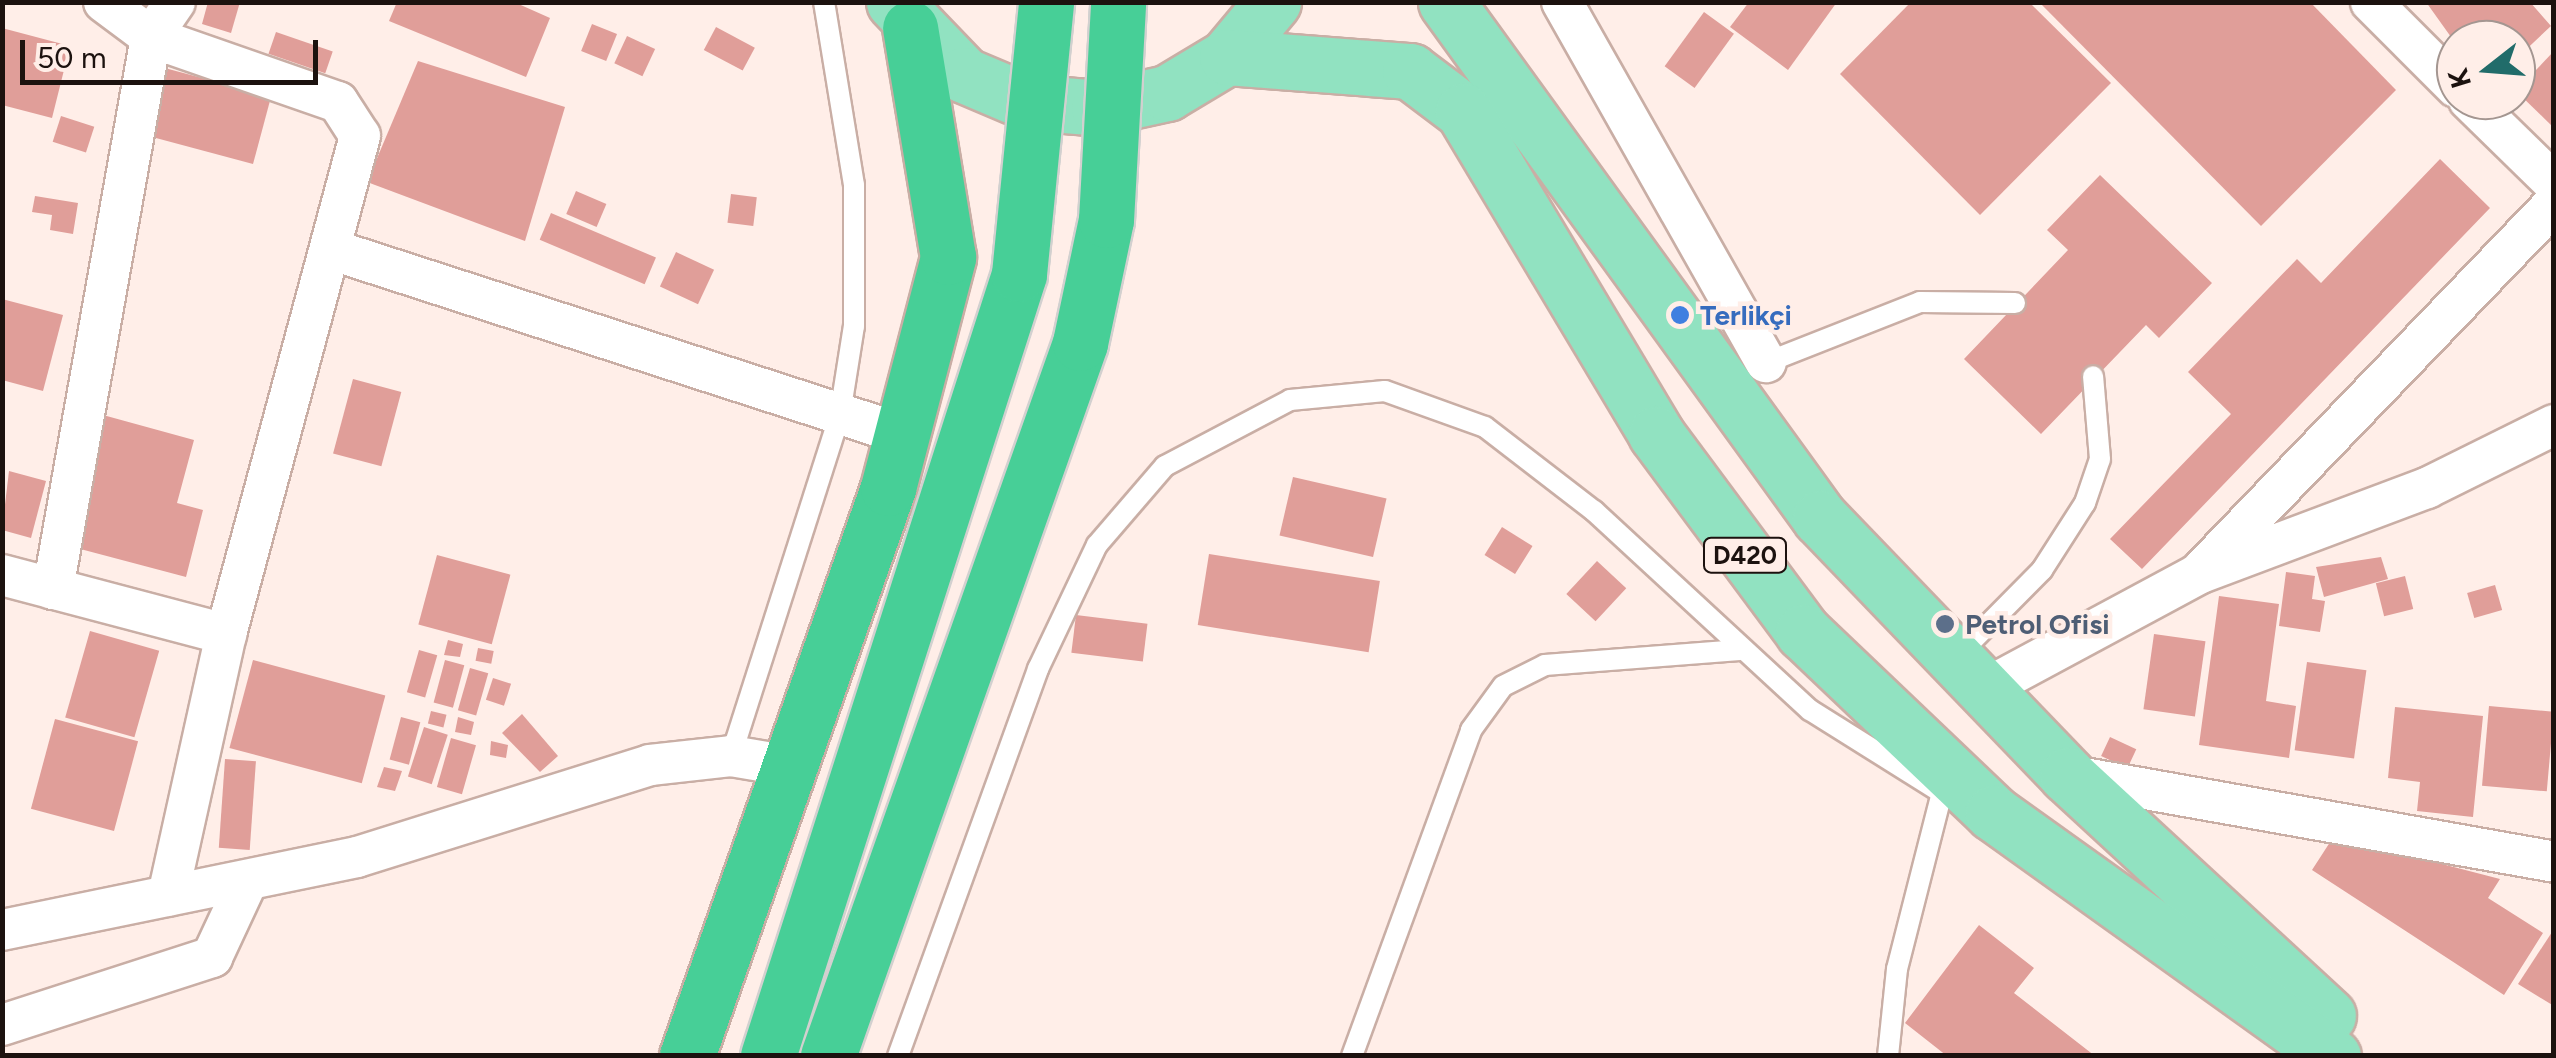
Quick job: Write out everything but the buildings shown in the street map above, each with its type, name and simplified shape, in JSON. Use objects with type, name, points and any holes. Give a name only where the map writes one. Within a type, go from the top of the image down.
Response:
[{"type":"highway","points":[[768,1056],[1019,274],[1046,2]]},
{"type":"highway","points":[[828,1056],[1080,343],[1106,220],[1118,2]]},
{"type":"highway","points":[[687,1056],[902,434],[948,257],[902,15]]},
{"type":"main road","points":[[902,15],[980,82],[1028,102],[1098,108],[1167,92],[1227,57],[1273,2]]},
{"type":"main road","name":"D420","points":[[1446,2],[1742,372],[1820,518],[2067,775],[2370,1056]]},
{"type":"main road","name":"D420","points":[[1227,57],[1410,72],[1464,110],[1656,434],[1802,632],[1993,813],[2333,1056]]},
{"type":"street","points":[[104,2],[151,37],[316,91],[349,112],[360,136],[333,250],[226,634],[168,896]]},
{"type":"street","points":[[53,589],[151,37],[175,2]]},
{"type":"street","points":[[1562,2],[1742,372]]},
{"type":"street","points":[[2371,2],[2436,67]]},
{"type":"street","points":[[2490,120],[2554,184]]},
{"type":"street","points":[[2198,574],[2554,204]]},
{"type":"street","points":[[333,250],[902,434]]},
{"type":"street","points":[[1968,674],[2198,574],[2427,488],[2554,425]]},
{"type":"street","points":[[2,574],[226,634]]},
{"type":"street","points":[[2,930],[246,884],[650,765],[731,756],[790,766]]},
{"type":"street","points":[[2067,775],[2554,862]]},
{"type":"street","points":[[2,1025],[212,957],[246,884]]},
{"type":"lane","points":[[731,756],[840,414],[854,326],[854,186],[824,2]]},
{"type":"lane","points":[[1742,372],[1920,302],[2015,303]]},
{"type":"lane","points":[[1968,674],[2084,503],[2100,458],[2093,376]]},
{"type":"lane","points":[[898,1056],[1070,593],[1131,499],[1165,466],[1240,421],[1336,390],[1385,391],[1485,426],[1594,512],[1739,650],[1810,710],[1942,792],[1993,813]]},
{"type":"lane","points":[[1352,1056],[1471,730],[1503,686],[1545,665],[1739,650]]},
{"type":"lane","points":[[1888,1056],[1897,969],[1942,792]]},
{"type":"place","name":"Terlikçi","points":[[1680,315]]},
{"type":"place","name":"Petrol Ofisi","points":[[1945,624]]}]
